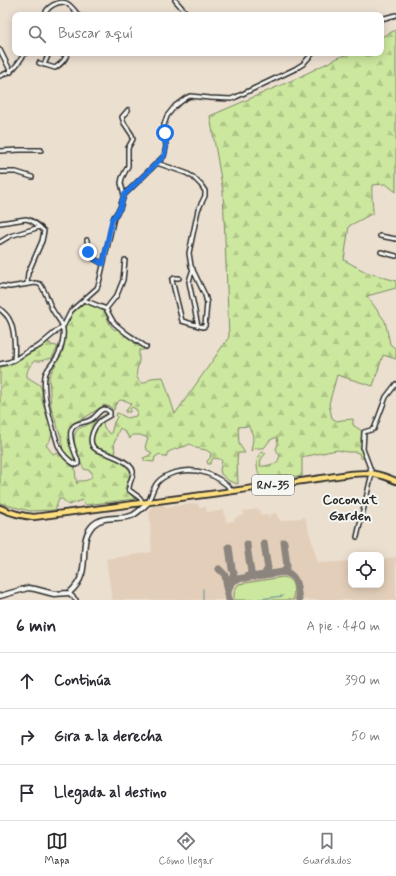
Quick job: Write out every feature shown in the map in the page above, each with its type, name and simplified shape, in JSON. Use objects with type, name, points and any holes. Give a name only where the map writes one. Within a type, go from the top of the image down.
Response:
[{"type":"main road","name":"RN-35","points":[[0,508],[10,513],[34,517],[368,472],[396,481]]},
{"type":"street","points":[[175,0],[185,12]]},
{"type":"street","points":[[46,12],[50,6],[62,2],[68,4],[75,12]]},
{"type":"street","points":[[384,18],[396,15]]},
{"type":"street","points":[[0,50],[11,72]]},
{"type":"street","points":[[0,76],[11,72],[23,56]]},
{"type":"street","points":[[44,65],[47,56]]},
{"type":"street","points":[[39,63],[55,68],[62,63],[66,56]]},
{"type":"street","points":[[0,364],[10,362],[38,346],[63,326],[66,323],[71,311],[97,288],[112,220],[120,208],[124,195],[164,156],[166,152],[166,142],[164,124],[167,116],[175,106],[190,96],[210,98],[236,97],[295,69],[303,64],[310,56]]},
{"type":"street","points":[[124,195],[121,183],[128,166],[128,148],[133,139],[122,117],[128,110]]},
{"type":"street","points":[[0,151],[41,150]]},
{"type":"street","points":[[157,163],[193,177],[205,191],[205,196],[198,210],[189,253],[193,269],[207,303],[205,326],[198,326],[182,321],[173,282],[174,278],[179,278]]},
{"type":"street","points":[[0,172],[16,172],[32,176]]},
{"type":"street","points":[[0,223],[26,219],[40,227],[44,232],[42,241],[28,273],[27,284]]},
{"type":"street","points":[[0,242],[10,236],[40,227]]},
{"type":"street","points":[[380,236],[396,239]]},
{"type":"street","points":[[87,240],[89,256],[103,264]]},
{"type":"street","points":[[381,252],[396,256]]},
{"type":"street","points":[[106,309],[117,295],[123,280],[125,260]]},
{"type":"street","points":[[193,269],[189,282],[198,326]]},
{"type":"street","points":[[0,286],[10,287],[35,283],[40,284],[52,309],[63,326],[62,347],[47,371],[45,378],[48,404],[60,450],[77,465],[78,461],[71,441],[71,430],[77,424],[92,419],[102,410],[108,410],[110,415],[99,422],[92,436],[92,446],[97,450],[116,457],[131,466],[133,474],[129,485],[129,490],[146,503]]},
{"type":"street","points":[[84,300],[106,309],[114,323],[126,334],[146,347]]},
{"type":"street","points":[[0,310],[10,320],[14,360]]},
{"type":"street","points":[[357,537],[372,473],[363,449],[364,432],[374,429],[386,396],[396,384]]},
{"type":"street","points":[[0,596],[28,588],[54,594],[69,593],[77,585],[80,579],[84,564],[86,538],[93,525],[106,519],[132,516],[146,503],[156,483],[168,475],[181,471],[194,470],[207,473],[227,485],[233,491]]},
{"type":"street","points":[[69,593],[76,600]]},
{"type":"shaded area","points":[[161,503],[166,507],[198,503],[199,507],[206,507],[207,512],[224,510],[226,522],[234,521],[236,517],[244,515],[243,511],[259,509],[260,515],[268,514],[268,517],[270,517],[270,514],[276,513],[280,521],[305,517],[318,563],[348,561],[348,588],[384,588],[384,559],[396,557],[396,600],[112,600],[106,559],[152,552],[149,510],[155,504]]},
{"type":"green space","points":[[396,30],[396,192],[386,184],[372,185],[373,213],[349,226],[344,260],[366,272],[396,281],[396,288],[367,296],[385,321],[390,344],[396,349],[396,359],[383,355],[373,386],[337,375],[329,404],[332,418],[337,421],[353,419],[353,425],[362,431],[363,459],[360,457],[359,453],[337,450],[302,457],[302,476],[287,475],[262,479],[257,469],[259,455],[261,452],[266,453],[261,459],[260,466],[277,463],[280,456],[276,449],[278,444],[277,437],[270,440],[264,448],[256,448],[251,451],[253,438],[252,432],[248,426],[238,427],[239,444],[245,453],[238,453],[238,484],[229,481],[221,474],[220,470],[222,461],[220,459],[213,458],[210,464],[208,464],[207,461],[210,458],[211,453],[206,450],[196,448],[190,444],[168,452],[166,457],[163,457],[160,454],[155,457],[154,462],[145,461],[143,458],[152,453],[145,447],[148,438],[140,435],[132,435],[130,439],[120,428],[114,442],[115,453],[130,471],[125,489],[135,499],[85,505],[82,500],[69,505],[63,499],[59,499],[55,510],[30,511],[0,503],[0,368],[36,350],[45,342],[49,342],[51,345],[57,346],[52,358],[34,361],[28,370],[27,377],[40,385],[42,391],[42,401],[52,433],[50,440],[46,445],[53,454],[57,453],[75,468],[77,484],[78,481],[88,480],[92,476],[92,472],[84,469],[76,449],[74,438],[78,429],[107,414],[103,417],[103,425],[111,434],[117,417],[116,414],[118,413],[127,418],[136,416],[137,412],[137,410],[132,407],[130,412],[125,412],[131,404],[127,401],[120,400],[115,405],[114,410],[104,405],[86,417],[73,423],[69,436],[75,461],[63,452],[61,437],[51,407],[49,377],[62,352],[66,323],[70,314],[87,300],[104,305],[112,328],[115,330],[119,327],[136,336],[134,343],[141,346],[144,350],[139,350],[137,377],[141,383],[145,383],[151,378],[163,377],[175,414],[229,337],[223,191],[210,116],[295,79],[342,56],[384,56],[384,36]]},
{"type":"green space","points":[[283,577],[290,580],[292,583],[294,589],[294,600],[234,600],[235,591],[239,584]]},
{"type":"waterway","points":[[203,589],[203,600]]},
{"type":"waterway","points":[[252,600],[283,596]]},
{"type":"taxiway","points":[[283,572],[287,566],[284,542]]},
{"type":"taxiway","points":[[264,543],[268,568],[264,575]]},
{"type":"taxiway","points":[[246,578],[251,572],[247,544]]},
{"type":"taxiway","points":[[229,547],[232,569],[234,573],[228,586],[228,592],[231,583],[237,579],[283,572],[292,576],[296,582],[299,600]]},
{"type":"taxiway","points":[[219,569],[225,575],[229,600]]},
{"type":"district","name":"Coconut Garden","points":[[350,508]]},
{"type":"route","points":[[88,252],[89,256],[103,264],[109,241],[112,220],[120,208],[124,195],[164,156],[166,152],[165,133]]}]
